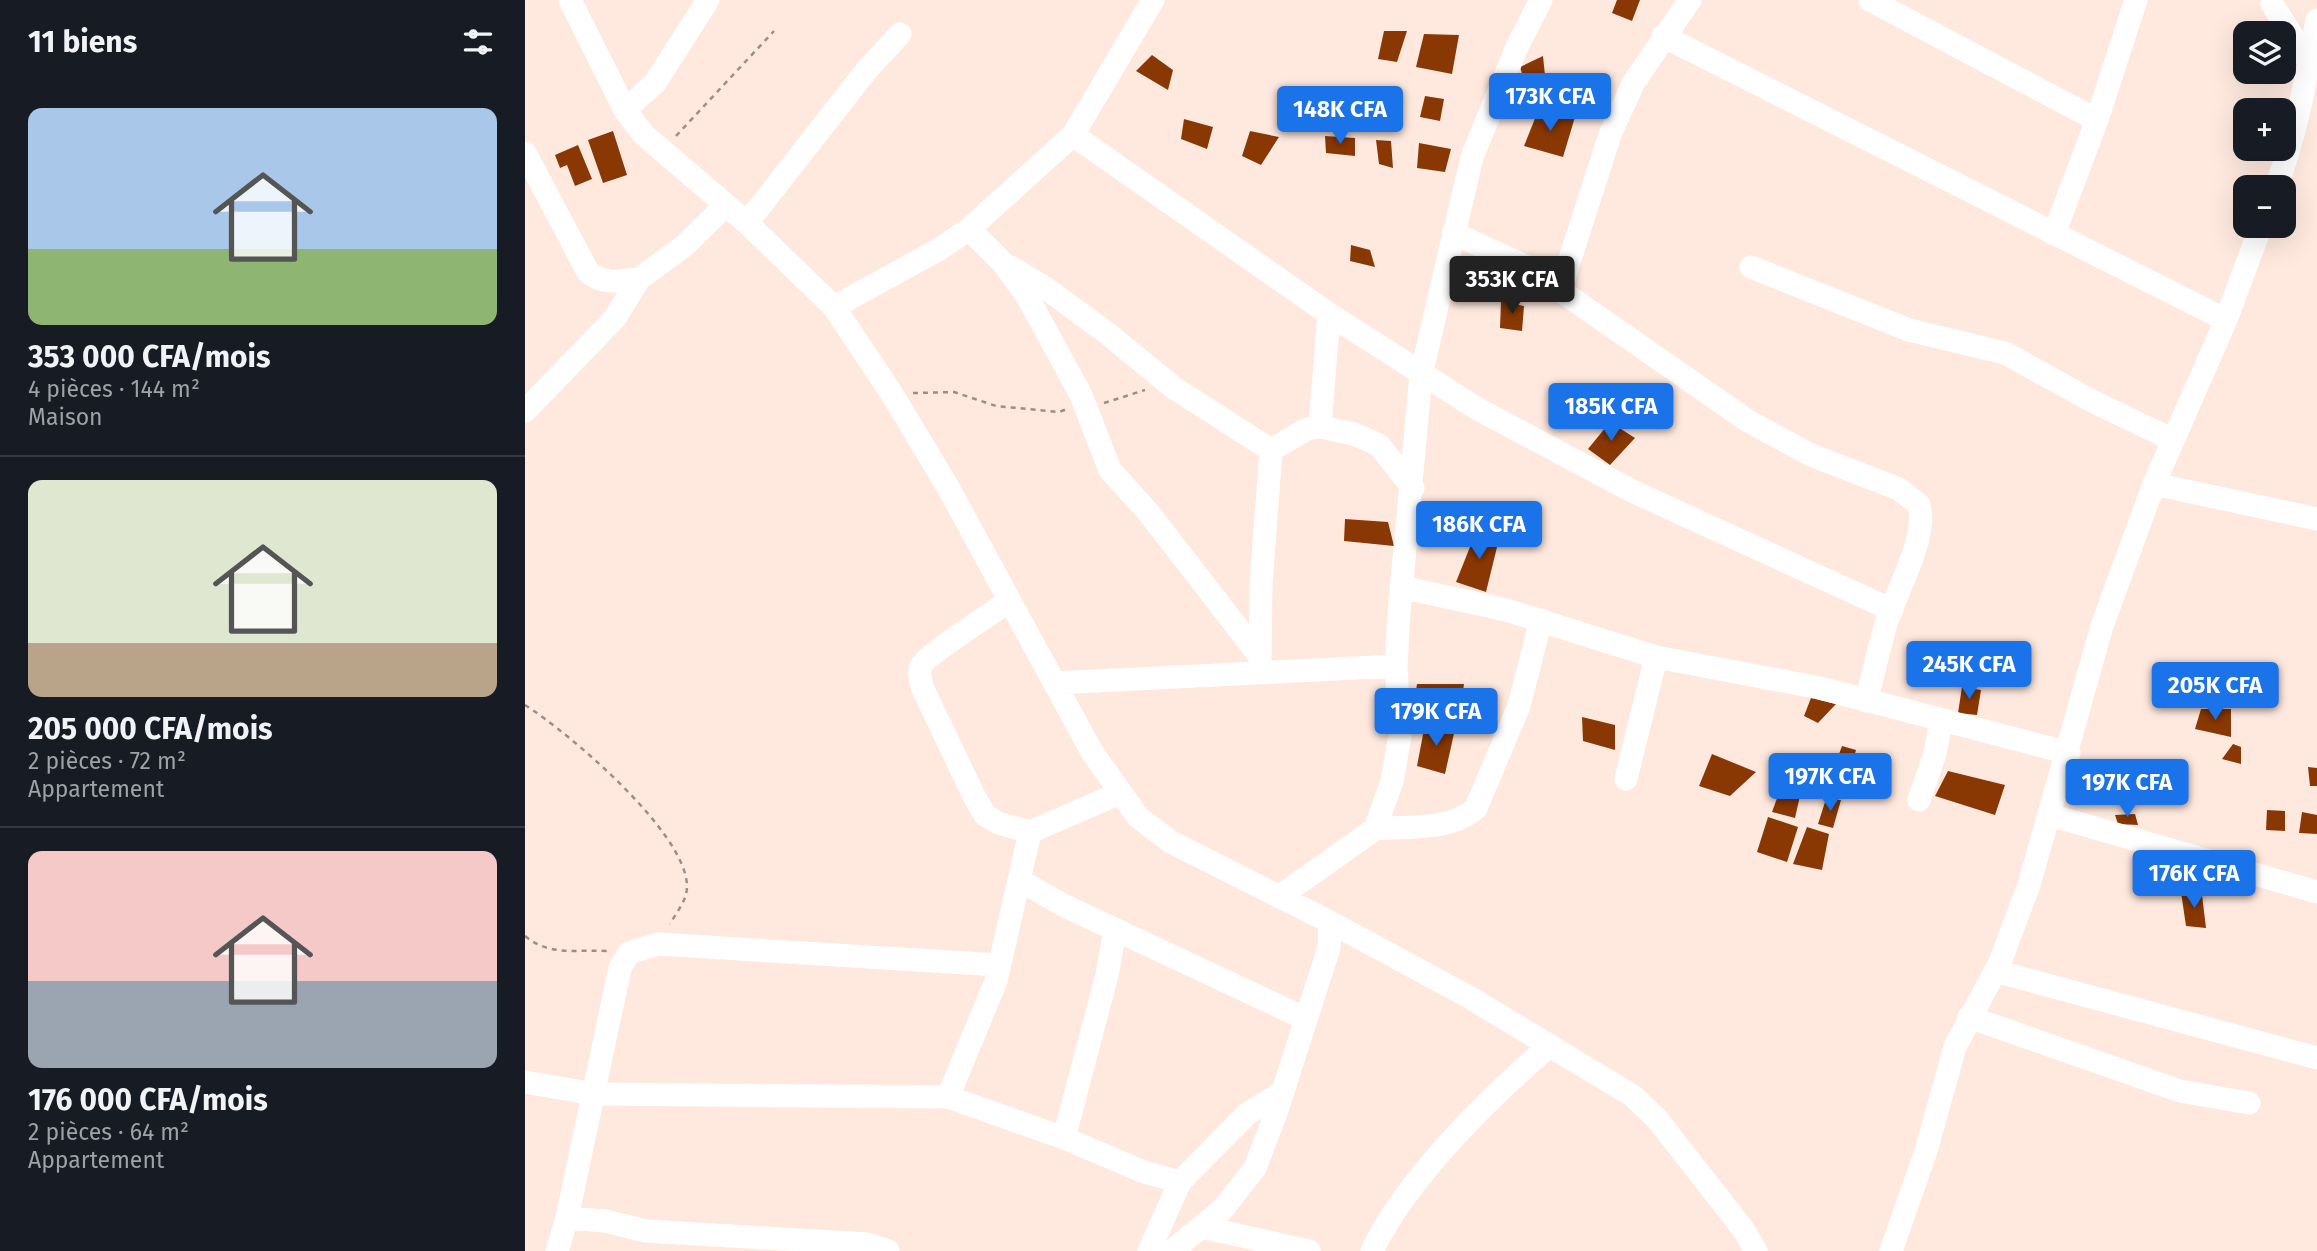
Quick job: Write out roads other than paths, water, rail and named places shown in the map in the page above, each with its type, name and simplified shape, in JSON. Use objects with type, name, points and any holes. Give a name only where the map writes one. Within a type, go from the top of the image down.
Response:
[{"type":"street","points":[[570,0],[625,110],[660,150],[747,223],[834,307],[892,394],[949,489],[1054,683],[1118,794],[1155,833],[1330,922],[1469,997],[1633,1096],[1657,1119],[1744,1229],[1756,1251]]},
{"type":"street","points":[[625,110],[655,83],[708,0]]},
{"type":"street","points":[[834,307],[938,250],[969,229],[1073,135],[1153,0]]},
{"type":"street","points":[[1375,829],[1397,760],[1400,718],[1396,666],[1421,375],[1472,157],[1517,47],[1541,0]]},
{"type":"street","points":[[1560,290],[1611,132],[1634,82],[1690,0]]},
{"type":"street","points":[[1870,0],[2097,120]]},
{"type":"street","points":[[2054,234],[2097,120],[2136,0]]},
{"type":"street","points":[[2275,1],[2309,62]]},
{"type":"street","points":[[2280,175],[2288,155],[2317,20]]},
{"type":"street","points":[[747,223],[866,71],[900,34]]},
{"type":"street","points":[[1663,36],[2227,320]]},
{"type":"street","points":[[1073,135],[1421,375],[1589,470],[1892,610]]},
{"type":"street","points":[[525,153],[532,185],[588,272],[597,279],[610,282],[639,279]]},
{"type":"street","points":[[525,411],[615,318],[639,279],[684,246],[726,205]]},
{"type":"street","points":[[969,229],[1002,261],[1027,296],[1083,404],[1110,470],[1148,512],[1261,662]]},
{"type":"street","points":[[1453,233],[1494,250],[1600,315],[1748,421],[1811,455],[1899,489],[1912,498],[1921,512],[1919,526],[1865,701]]},
{"type":"street","points":[[1891,1251],[1926,1150],[1955,1047],[1995,971],[2029,885],[2069,753],[2102,626],[2154,484],[2227,320],[2257,238]]},
{"type":"street","points":[[1002,261],[1047,289],[1174,388],[1271,450]]},
{"type":"street","points":[[1751,267],[1909,330],[2005,353],[2092,401],[2173,440]]},
{"type":"street","points":[[1320,427],[1329,314]]},
{"type":"street","points":[[1271,450],[1307,429],[1320,427],[1370,438],[1379,444],[1413,488]]},
{"type":"street","points":[[1261,662],[1271,450]]},
{"type":"street","points":[[2154,484],[2317,519]]},
{"type":"street","points":[[1401,587],[1541,620],[1656,657],[1820,688],[1941,722],[2069,753]]},
{"type":"street","points":[[1009,601],[974,628],[926,658],[919,670],[922,687],[985,815],[998,823],[1030,832],[1118,794]]},
{"type":"street","points":[[1279,897],[1375,829],[1447,823],[1466,817],[1476,808],[1519,706],[1541,620]]},
{"type":"street","points":[[1626,779],[1656,657]]},
{"type":"street","points":[[1054,683],[1261,662],[1396,666]]},
{"type":"street","points":[[1919,800],[1935,754],[1941,722]]},
{"type":"street","points":[[2057,817],[2317,892]]},
{"type":"street","points":[[949,1097],[989,1002],[1030,832]]},
{"type":"street","points":[[1019,880],[1115,931],[1306,1019]]},
{"type":"street","points":[[1172,1251],[1223,1210],[1255,1168],[1283,1092],[1329,948],[1330,922]]},
{"type":"street","points":[[1064,1138],[1107,975],[1115,931]]},
{"type":"street","points":[[557,1251],[596,1094],[620,968],[629,953],[658,944],[913,957],[999,965]]},
{"type":"street","points":[[1995,971],[2317,1058]]},
{"type":"street","points":[[1969,1017],[2180,1091],[2249,1103]]},
{"type":"street","points":[[1372,1251],[1383,1228],[1431,1166],[1487,1102],[1549,1046]]},
{"type":"street","points":[[525,1082],[596,1094],[949,1097],[1064,1138],[1144,1172],[1180,1182]]},
{"type":"street","points":[[1149,1251],[1180,1182],[1247,1114],[1283,1092]]},
{"type":"street","points":[[567,1218],[605,1221],[646,1231],[867,1244],[888,1251]]},
{"type":"street","points":[[1202,1227],[1308,1251]]},
{"type":"street","points":[[646,1231],[674,1251]]}]
